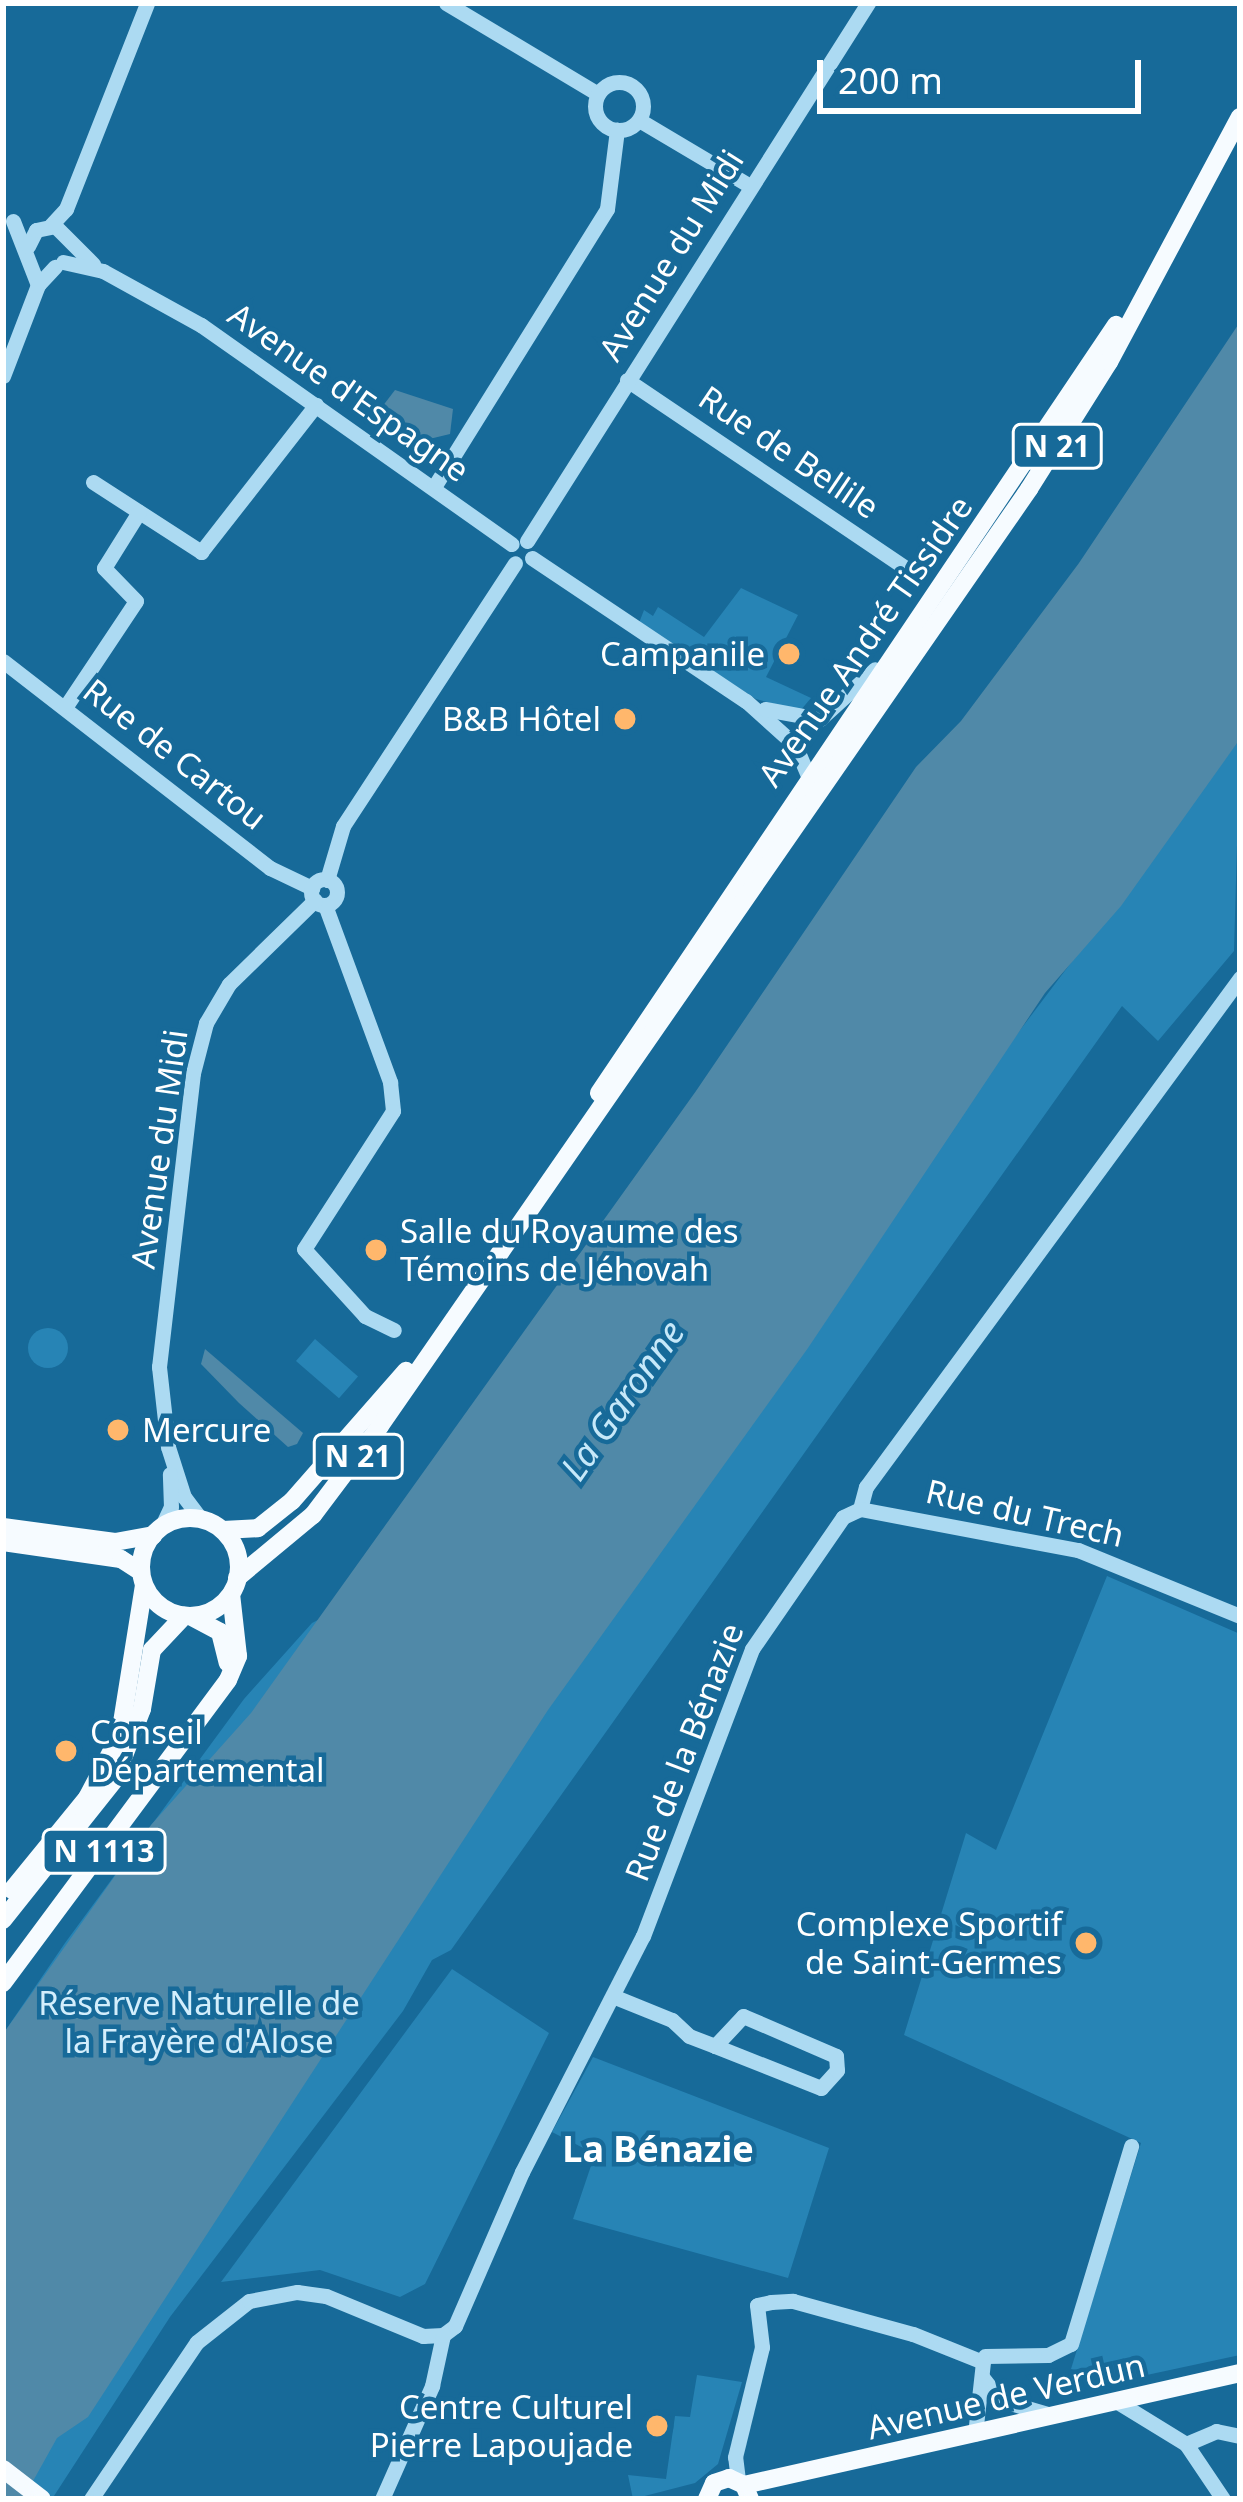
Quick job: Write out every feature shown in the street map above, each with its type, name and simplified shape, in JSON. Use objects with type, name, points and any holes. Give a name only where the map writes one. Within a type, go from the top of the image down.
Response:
[{"type":"main road","name":"Avenue André Tissidre","points":[[531,1205],[808,775],[1095,358],[1240,107]]},
{"type":"main road","name":"Avenue André Tissidre","points":[[234,1586],[320,1506],[1064,435],[1240,117]]},
{"type":"main road","name":"Avenue André Tissidre","points":[[223,1530],[258,1528],[292,1502],[455,1312]]},
{"type":"main road","points":[[3,1527],[115,1542],[200,1518],[223,1530],[234,1586],[188,1617],[152,1650],[133,1739],[115,1779],[3,1920]]},
{"type":"main road","points":[[3,1902],[104,1772],[130,1703],[143,1578],[157,1532]]},
{"type":"main road","points":[[3,1542],[121,1559],[143,1578],[160,1606],[188,1617]]},
{"type":"main road","name":"N 1113","points":[[3,1983],[235,1669],[234,1586]]},
{"type":"main road","name":"N 1113","points":[[188,1617],[214,1626],[229,1650],[200,1716]]},
{"type":"main road","name":"Avenue de Verdun","points":[[726,2492],[1240,2372]]},
{"type":"main road","points":[[3,2470],[42,2499]]},
{"type":"main road","points":[[3,2482],[26,2499]]},
{"type":"street","points":[[3,376],[38,285],[59,264],[57,231],[147,3]]},
{"type":"street","points":[[446,3],[598,94]]},
{"type":"street","name":"Avenue du Midi","points":[[157,1532],[171,1507],[160,1360],[201,1036],[238,972],[320,893],[343,826],[868,3]]},
{"type":"street","points":[[617,130],[598,117],[598,94],[609,84],[631,84],[643,101],[639,120]]},
{"type":"street","points":[[639,120],[750,186]]},
{"type":"street","points":[[617,130],[639,120]]},
{"type":"street","points":[[434,487],[607,209],[617,130]]},
{"type":"street","points":[[8,218],[57,231],[104,271]]},
{"type":"street","points":[[8,218],[30,252],[38,285]]},
{"type":"street","points":[[30,252],[57,231]]},
{"type":"street","points":[[30,252],[59,264],[104,271]]},
{"type":"street","name":"Avenue d'Espagne","points":[[104,271],[149,293],[746,701],[794,746],[808,775]]},
{"type":"street","name":"Rue de Bellile","points":[[627,380],[916,575]]},
{"type":"street","points":[[93,482],[201,552],[316,405]]},
{"type":"street","points":[[67,706],[136,601],[104,568],[139,512]]},
{"type":"street","points":[[746,701],[800,721],[845,704],[936,593]]},
{"type":"street","name":"Rue de Cartou","points":[[3,661],[67,706],[270,868],[320,893]]},
{"type":"street","points":[[320,893],[390,1082],[393,1111],[304,1249],[364,1316],[394,1330]]},
{"type":"street","name":"Rue de la Bénazie","points":[[382,2499],[432,2386],[443,2335],[455,2326],[540,2135],[615,1997],[677,1856],[761,1630],[843,1517],[860,1509],[866,1487],[1240,978]]},
{"type":"street","name":"Avenue du Midi","points":[[168,1447],[184,1497],[200,1518]]},
{"type":"street","name":"Rue du Trech","points":[[860,1509],[1078,1550],[1240,1616]]},
{"type":"street","points":[[615,1997],[715,2046],[821,2088],[837,2070],[836,2056],[743,2016],[715,2046]]},
{"type":"street","points":[[985,2356],[1010,2350],[1048,2355],[1071,2344],[1131,2146]]},
{"type":"street","points":[[91,2499],[197,2342],[249,2301],[297,2292],[326,2296],[423,2336],[443,2335]]},
{"type":"street","points":[[726,2492],[762,2347],[758,2305],[793,2300],[913,2334],[983,2362],[976,2434]]},
{"type":"street","points":[[982,2378],[1000,2400],[1054,2416]]},
{"type":"street","points":[[1151,2393],[1162,2427]]},
{"type":"street","points":[[1000,2400],[1001,2428]]},
{"type":"street","points":[[1117,2401],[1186,2444],[1229,2496]]},
{"type":"street","points":[[1186,2444],[1216,2431],[1240,2436]]},
{"type":"green space","points":[[741,588],[798,615],[766,677],[811,698],[800,711],[756,699],[639,623],[644,610],[653,616],[658,607],[704,637]]},
{"type":"green space","name":"Réserve Naturelle de la Frayère d'Alose","points":[[1240,739],[1234,951],[1158,1041],[1122,1006],[451,1950],[432,1960],[403,2011],[170,2317],[52,2499],[3,2499],[3,2034],[65,1943],[244,1699],[312,1623],[777,1390],[996,1062]]},
{"type":"green space","points":[[48,1328],[62,1334],[68,1348],[62,1362],[48,1368],[34,1362],[28,1348],[34,1334]]},
{"type":"green space","points":[[315,1339],[358,1376],[339,1398],[296,1361]]},
{"type":"green space","name":"Complexe Sportif de Saint-Germes","points":[[1107,1576],[1240,1634],[1240,2355],[1128,2379],[1071,2369],[1141,2143],[904,2035],[966,1833],[996,1850]]},
{"type":"green space","points":[[452,1969],[549,2033],[425,2284],[400,2297],[320,2270],[221,2282]]},
{"type":"green space","points":[[593,2057],[829,2148],[788,2278],[573,2219],[595,2154],[552,2132]]},
{"type":"green space","points":[[697,2375],[742,2382],[718,2464],[695,2483],[633,2499],[628,2475],[666,2479],[675,2416],[690,2417]]},
{"type":"water","name":"La Garonne","points":[[1240,322],[1240,739],[1121,906],[1045,993],[808,1348],[548,1710],[88,2417],[57,2438],[23,2499],[3,2499],[3,2034],[151,1825],[251,1713],[696,1091],[916,767],[961,721],[1079,563]]},
{"type":"water","points":[[395,390],[453,409],[450,434],[421,441],[399,432],[382,407]]},
{"type":"water","points":[[205,1349],[303,1433],[297,1444],[288,1447],[201,1364]]},
{"type":"place","name":"Campanile","points":[[789,654]]},
{"type":"place","name":"B&B Hôtel","points":[[625,719]]},
{"type":"place","name":"Salle du Royaume des Témoins de Jéhovah","points":[[376,1250]]},
{"type":"place","name":"Mercure","points":[[118,1430]]},
{"type":"place","name":"Conseil Départemental","points":[[66,1751]]},
{"type":"place","name":"Complexe Sportif de Saint-Germes","points":[[1086,1943]]},
{"type":"place","name":"Centre Culturel Pierre Lapoujade","points":[[657,2426]]},
{"type":"district","name":"La Bénazie","points":[[658,2149]]}]
